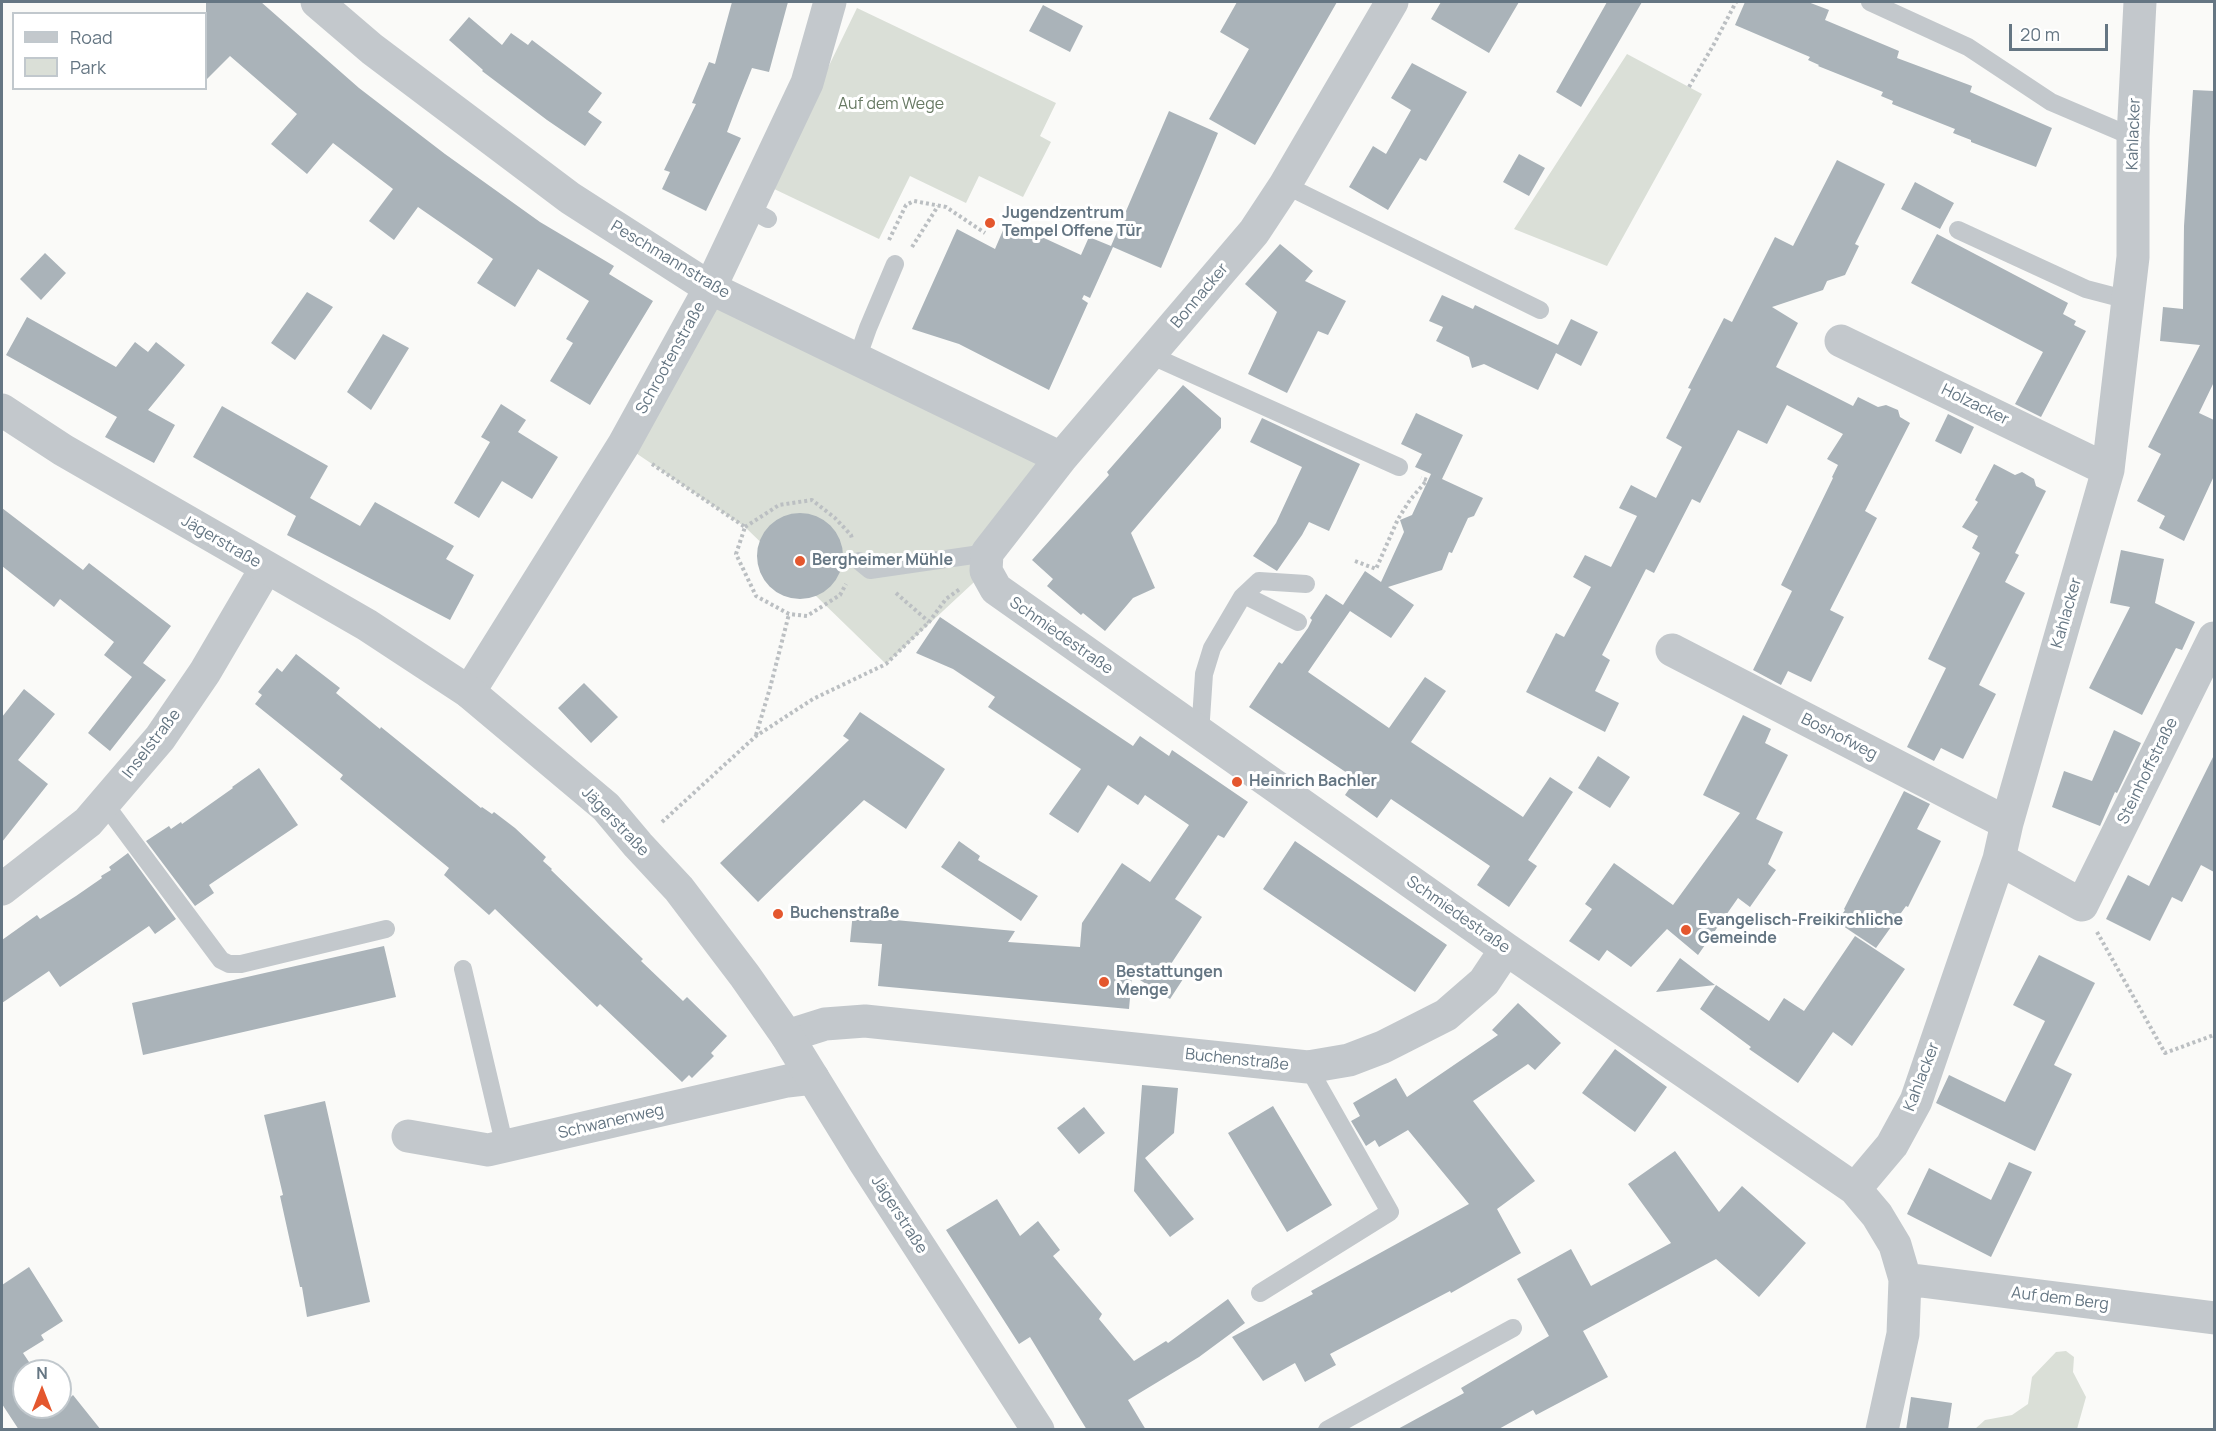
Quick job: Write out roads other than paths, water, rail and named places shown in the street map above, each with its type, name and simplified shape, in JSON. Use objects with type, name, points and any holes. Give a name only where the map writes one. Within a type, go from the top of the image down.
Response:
[{"type":"street","name":"Peschmannstraße","points":[[317,2],[372,49],[570,198],[710,288],[1061,458]]},
{"type":"street","name":"Schrootenstraße","points":[[469,692],[624,444],[710,288],[758,214],[807,83],[830,2]]},
{"type":"street","name":"Bonnacker","points":[[986,562],[1061,458],[1254,232],[1285,185],[1392,2]]},
{"type":"street","name":"Kahlacker","points":[[1855,1189],[1892,1145],[1916,1101],[1999,859],[2007,823],[2108,470],[2133,257],[2133,137],[2140,2]]},
{"type":"street","name":"Holzacker","points":[[1841,341],[2108,470]]},
{"type":"street","name":"Jägerstraße","points":[[2,410],[63,450],[367,625],[469,692],[606,807],[679,889],[745,976],[786,1036],[1038,1430]]},
{"type":"street","name":"Schmiedestraße","points":[[986,562],[996,589],[1506,949],[1855,1189],[1877,1215],[1895,1245],[1905,1279],[1903,1334],[1882,1430]]},
{"type":"street","name":"Inselstraße","points":[[2,889],[88,822],[160,738],[205,672],[266,568]]},
{"type":"street","name":"Steinhoffstraße","points":[[1999,859],[2082,905],[2214,638]]},
{"type":"street","name":"Boshofweg","points":[[1672,650],[2007,823]]},
{"type":"street","name":"Buchenstraße","points":[[786,1036],[825,1024],[865,1021],[1308,1068],[1349,1060],[1383,1047],[1446,1015],[1484,982],[1506,949]]},
{"type":"street","name":"Schwanenweg","points":[[408,1136],[488,1150],[786,1081],[813,1078]]},
{"type":"street","name":"Auf dem Berg","points":[[1905,1279],[2214,1318]]},
{"type":"lane","points":[[1870,2],[1968,47],[2051,102],[2133,137]]},
{"type":"lane","points":[[1285,185],[1540,310]]},
{"type":"lane","points":[[1958,230],[2086,289],[2128,300]]},
{"type":"lane","points":[[857,359],[895,264]]},
{"type":"lane","points":[[1150,355],[1399,467]]},
{"type":"lane","points":[[865,566],[986,562]]},
{"type":"lane","points":[[1200,734],[1204,675],[1212,648],[1244,596],[1259,581],[1306,584]]},
{"type":"lane","points":[[1244,596],[1298,622]]},
{"type":"lane","points":[[104,803],[221,960],[229,964],[241,964],[386,929]]},
{"type":"lane","points":[[463,969],[505,1147]]},
{"type":"lane","points":[[1260,1293],[1390,1212],[1308,1068]]},
{"type":"lane","points":[[1327,1430],[1513,1328]]},
{"type":"place","name":"Jugendzentrum Tempel Offene Tür","points":[[990,223]]},
{"type":"place","name":"Bergheimer Mühle","points":[[800,561]]},
{"type":"place","name":"Heinrich Bachler","points":[[1237,782]]},
{"type":"place","name":"Buchenstraße","points":[[778,914]]},
{"type":"place","name":"Evangelisch-Freikirchliche Gemeinde","points":[[1686,930]]},
{"type":"place","name":"Bestattungen Menge","points":[[1104,982]]},
{"type":"park label","name":"Auf dem Wege","points":[[891,105]]}]
